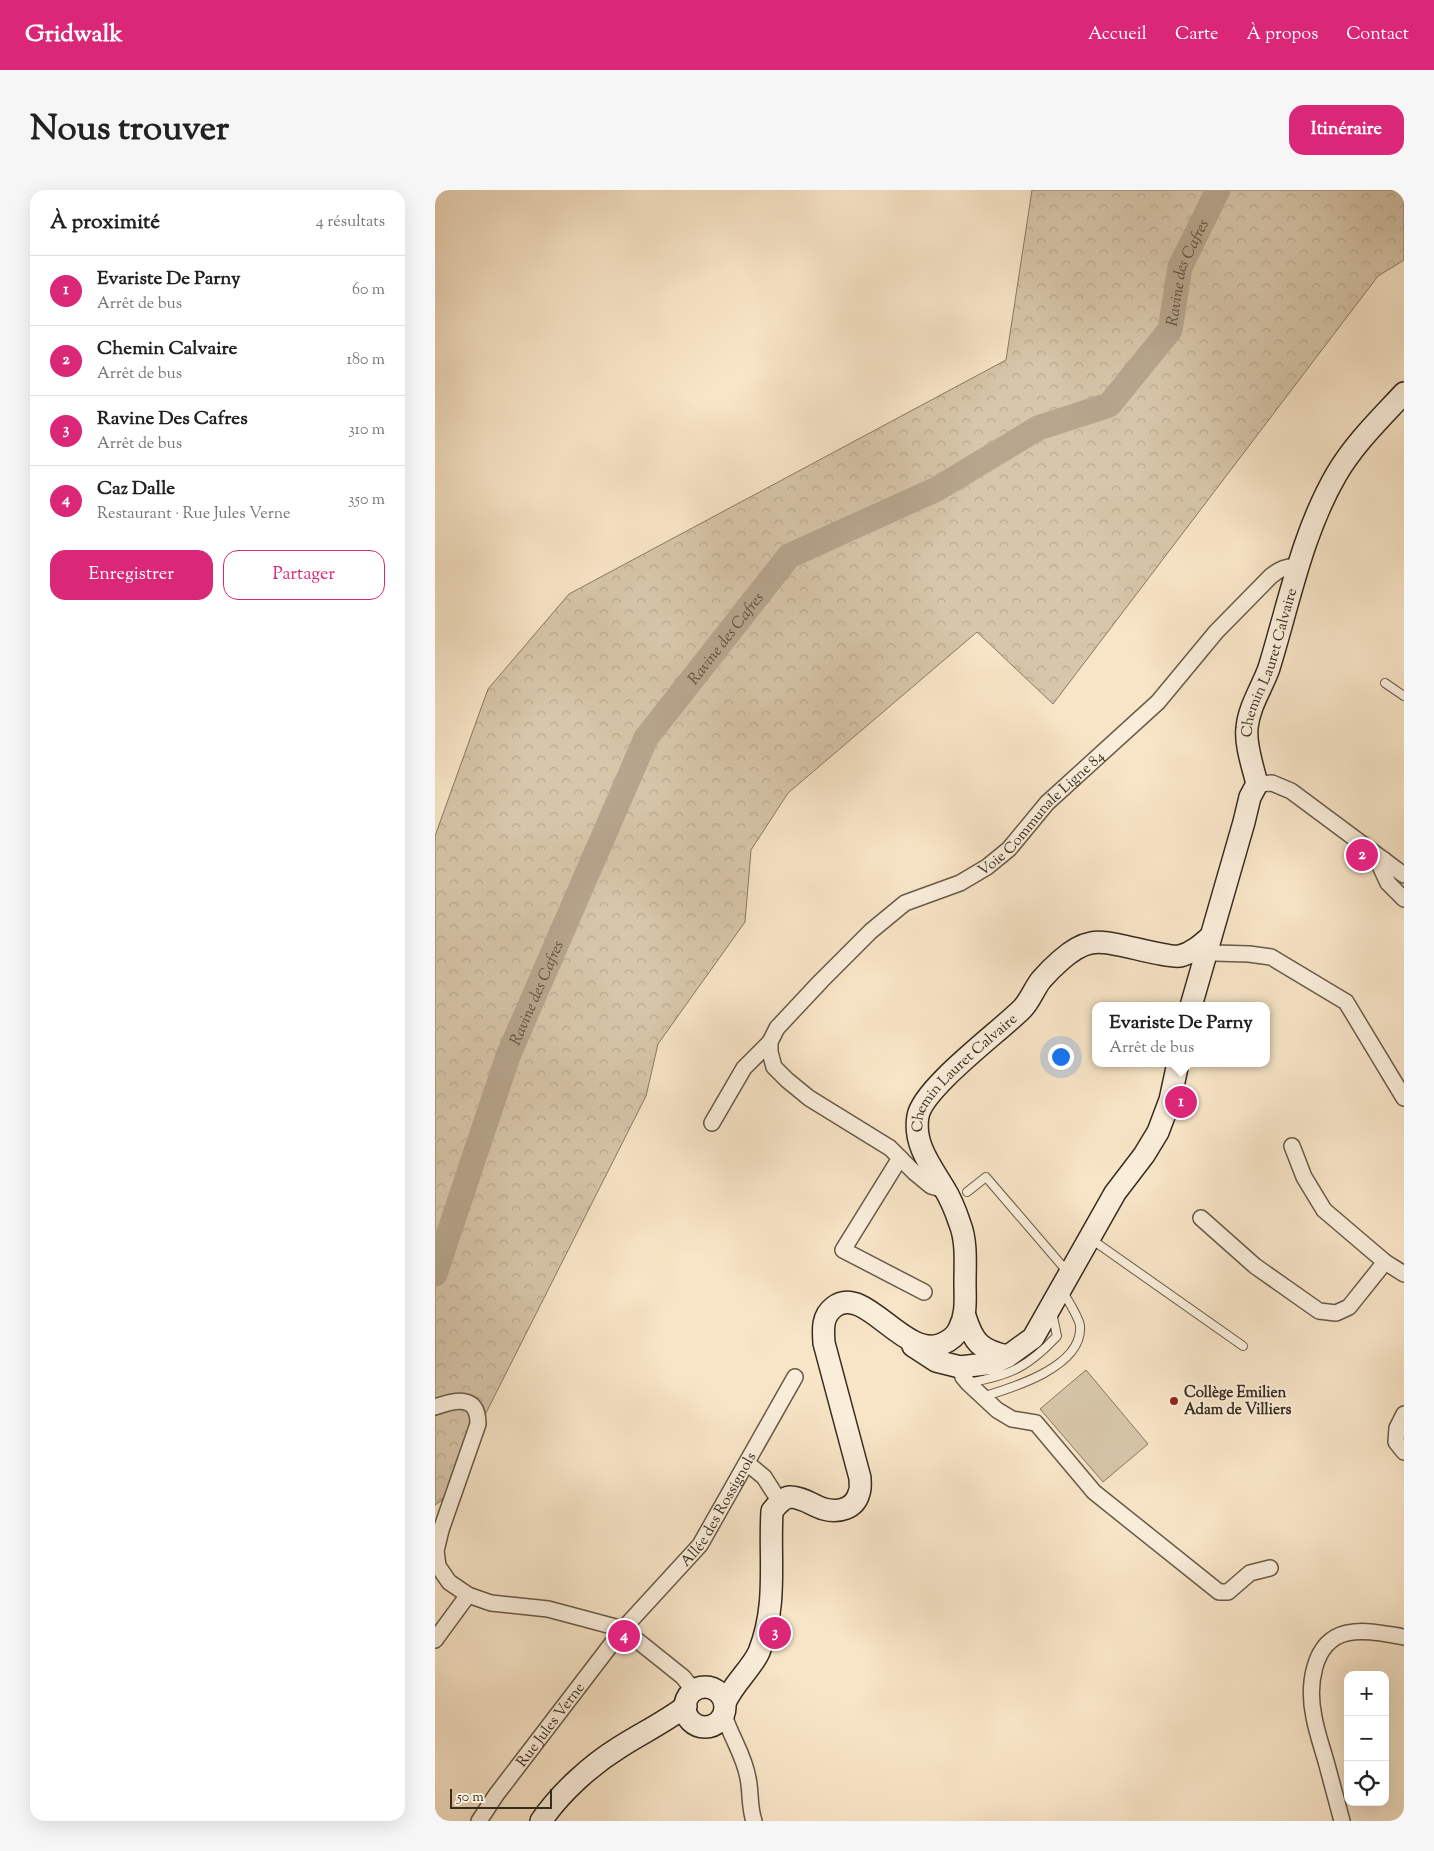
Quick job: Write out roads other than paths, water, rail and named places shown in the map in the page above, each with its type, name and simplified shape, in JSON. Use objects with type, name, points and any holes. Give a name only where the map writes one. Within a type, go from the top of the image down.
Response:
[{"type":"main road","name":"Chemin Lauret Calvaire","points":[[1257,784],[1246,731],[1248,715],[1267,672],[1281,631],[1298,566],[1320,507],[1336,475],[1356,444],[1404,394]]},
{"type":"main road","points":[[1193,996],[1245,822],[1250,797],[1257,784]]},
{"type":"main road","name":"Chemin Lauret Calvaire","points":[[964,1375],[961,1324],[965,1247],[961,1226],[945,1190],[922,1152],[918,1133],[918,1115],[925,1100],[955,1069],[1023,1008],[1042,979],[1073,957],[1081,946],[1093,942],[1106,942],[1178,957]]},
{"type":"main road","points":[[1193,996],[1193,974],[1189,966],[1178,957],[1208,943]]},
{"type":"main road","points":[[541,1821],[569,1789],[593,1767],[619,1748],[659,1726],[707,1707],[739,1679],[758,1654],[767,1625],[773,1590],[773,1511],[779,1502],[790,1497],[807,1501],[824,1509],[840,1511],[851,1506],[859,1493],[860,1478],[824,1343],[823,1324],[827,1312],[837,1305],[852,1302],[871,1311],[916,1348],[964,1375],[1008,1356],[1033,1338],[1115,1193],[1144,1155],[1158,1132],[1170,1100],[1178,1067]]},
{"type":"main road","points":[[906,1339],[924,1346],[936,1346],[948,1342],[961,1324],[981,1347],[1008,1356]]},
{"type":"street","name":"Voie Communale Ligne 84","points":[[712,1123],[744,1068],[770,1042],[777,1028],[871,931],[905,903],[961,883],[987,867],[1009,849],[1047,803],[1158,702],[1216,632],[1271,576],[1282,568],[1298,566]]},
{"type":"street","points":[[1257,784],[1272,783],[1291,792],[1404,875]]},
{"type":"street","points":[[1384,860],[1381,868],[1388,883],[1404,899]]},
{"type":"street","points":[[1208,943],[1215,953],[1271,956],[1346,1002],[1404,1098]]},
{"type":"street","points":[[770,1042],[770,1052],[774,1067],[787,1080],[809,1098],[890,1148],[913,1172],[931,1186],[945,1190]]},
{"type":"street","points":[[1292,1146],[1304,1177],[1324,1210],[1385,1262],[1404,1274]]},
{"type":"street","points":[[900,1158],[843,1250],[924,1292]]},
{"type":"street","points":[[1201,1218],[1255,1266],[1319,1311],[1336,1313],[1349,1307],[1385,1262]]},
{"type":"street","points":[[964,1375],[982,1398],[997,1410],[1012,1419],[1036,1423],[1094,1492],[1219,1592],[1228,1592],[1250,1574],[1270,1568]]},
{"type":"street","name":"Allée des Rossignols","points":[[623,1630],[700,1545],[795,1377]]},
{"type":"street","points":[[435,1407],[452,1401],[464,1400],[473,1406],[478,1415],[478,1424],[441,1530],[437,1551],[438,1566],[449,1582],[468,1595],[491,1603],[548,1610],[623,1630],[683,1677],[733,1735],[749,1778],[754,1821]]},
{"type":"street","points":[[1404,1414],[1397,1428],[1395,1442],[1404,1452]]},
{"type":"street","points":[[747,1463],[764,1477],[779,1502]]},
{"type":"street","points":[[435,1640],[468,1595]]},
{"type":"street","name":"Rue Jules Verne","points":[[479,1821],[496,1795],[623,1630]]},
{"type":"street","points":[[1343,1821],[1313,1716],[1312,1686],[1315,1665],[1322,1650],[1331,1641],[1345,1634],[1363,1631],[1404,1637]]},
{"type":"lane","points":[[1385,683],[1404,696]]},
{"type":"lane","points":[[967,1192],[986,1177],[1065,1269],[1066,1279],[1080,1324],[1079,1338],[1066,1356],[1049,1371],[1026,1382],[982,1398]]},
{"type":"lane","points":[[1090,1238],[1243,1346]]},
{"type":"lane","points":[[964,1375],[999,1377],[1022,1367],[1040,1354],[1057,1336],[1051,1307]]},
{"type":"waterway","name":"Ravine des Cafres","points":[[435,1274],[508,1056],[646,738],[789,556],[937,489],[1038,428],[1109,405],[1170,330],[1180,267],[1218,190]]},
{"type":"place","name":"Chemin Calvaire","points":[[1362,855]]},
{"type":"place","name":"Evariste De Parny","points":[[1181,1102]]},
{"type":"place","name":"Collège Emilien Adam de Villiers","points":[[1174,1401]]},
{"type":"place","name":"Ravine Des Cafres","points":[[775,1633]]},
{"type":"place","name":"Caz Dalle","points":[[624,1636]]}]
